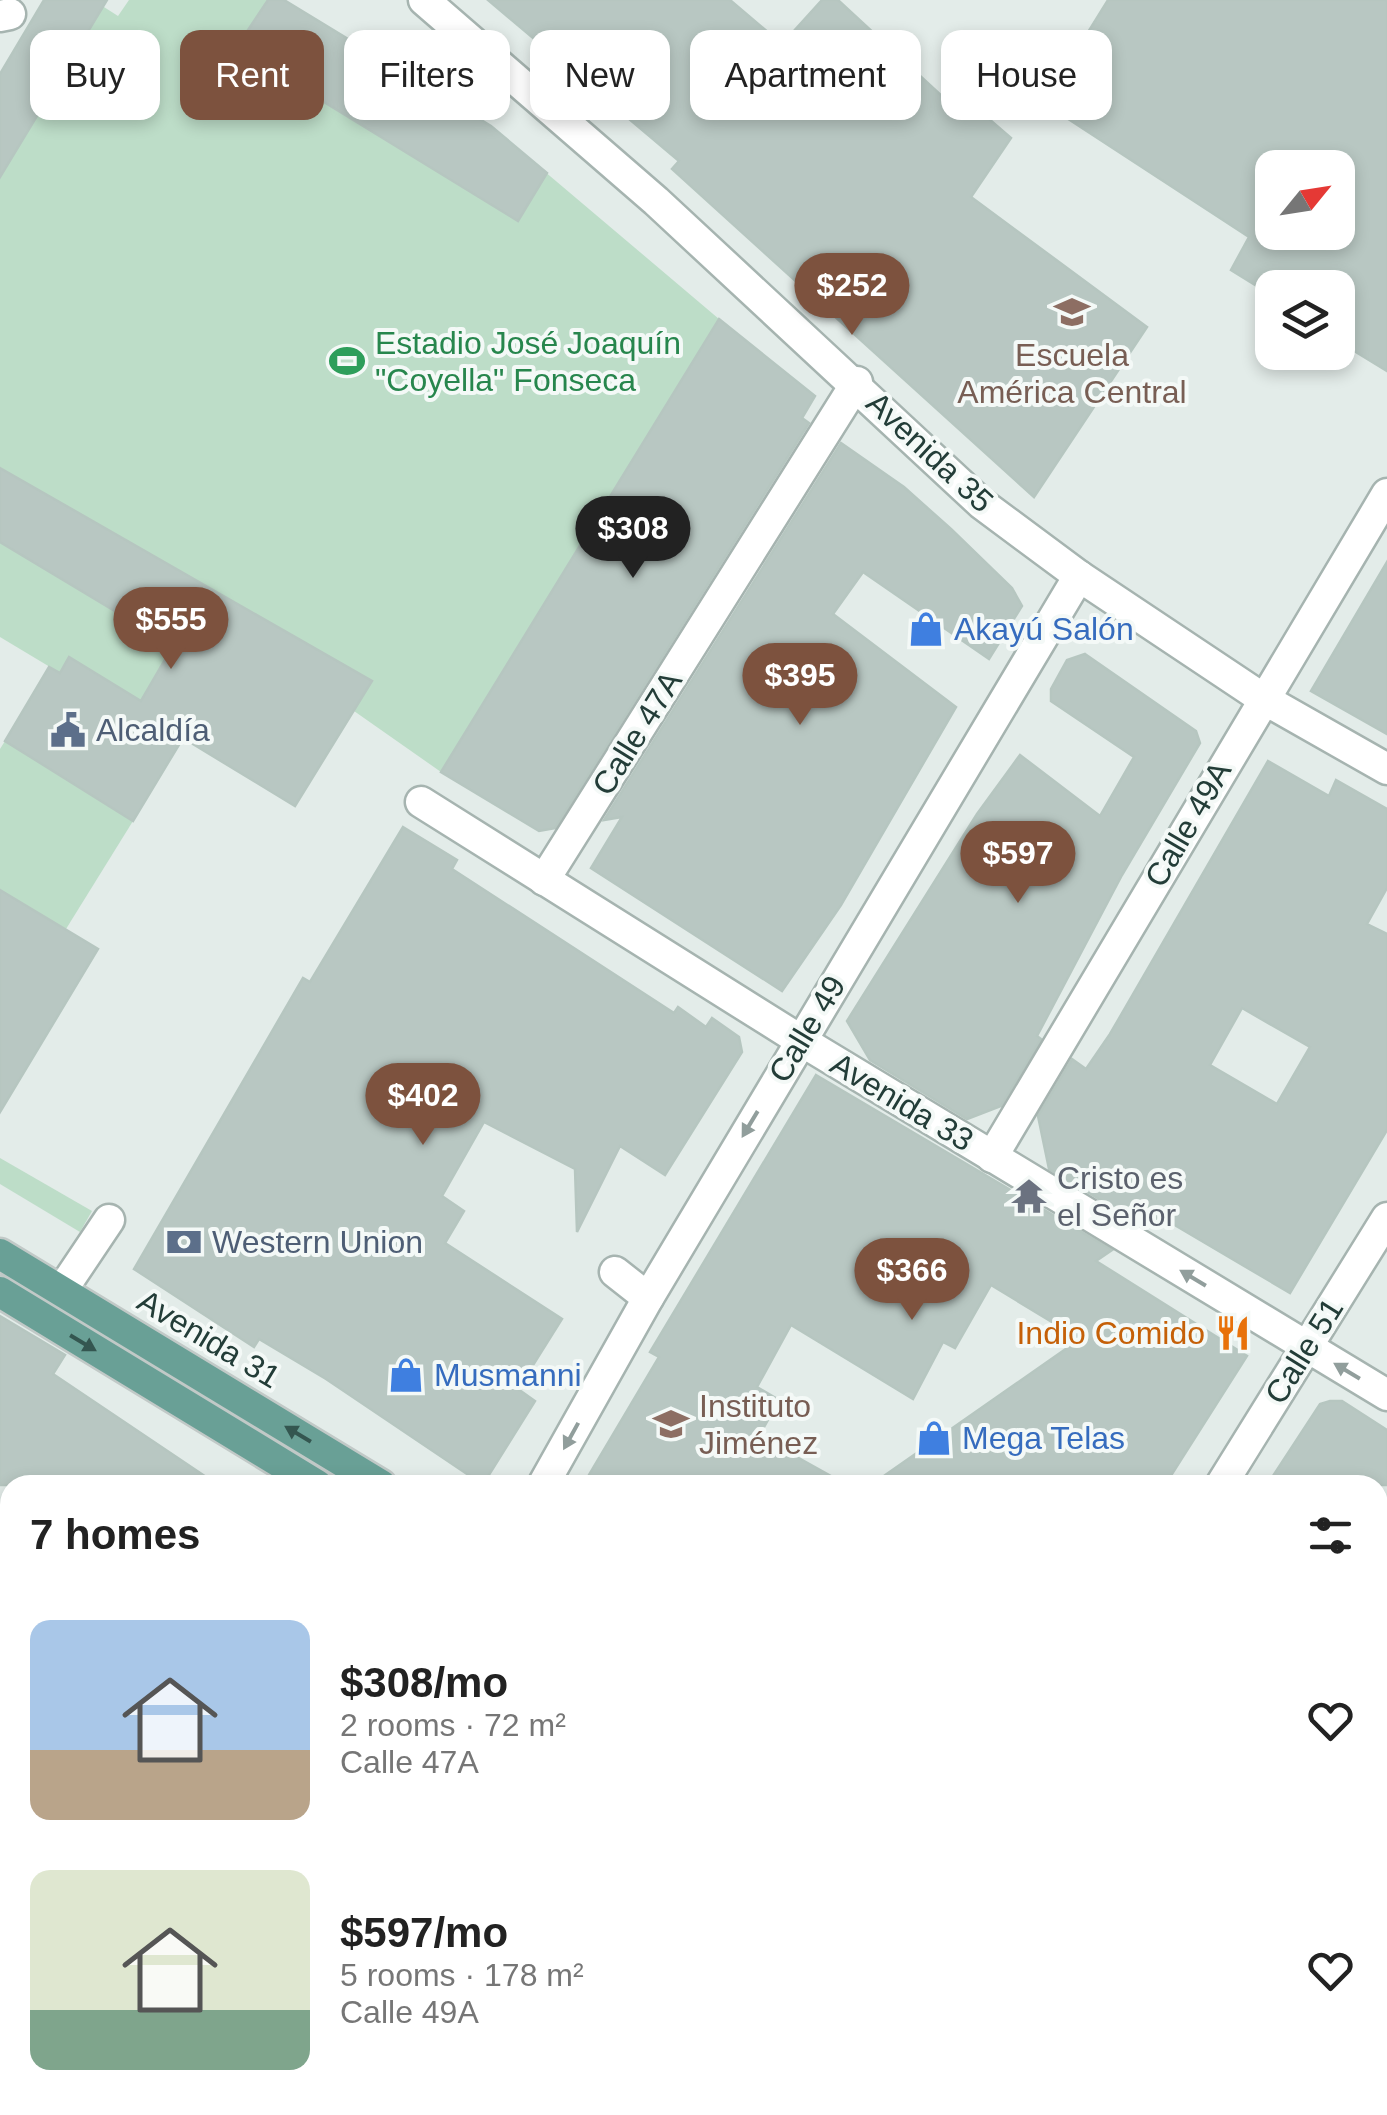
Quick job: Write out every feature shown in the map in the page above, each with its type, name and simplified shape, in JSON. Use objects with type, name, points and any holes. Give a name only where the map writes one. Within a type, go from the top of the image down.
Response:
[{"type":"main road","name":"Avenida 31","points":[[0,1254],[365,1475]]},
{"type":"main road","points":[[0,1292],[301,1475]]},
{"type":"street","name":"Avenida 35","points":[[424,0],[656,200],[856,382],[982,504],[1079,576],[1262,698],[1387,769]]},
{"type":"street","name":"Calle 47A","points":[[544,880],[856,382]]},
{"type":"street","name":"Calle 49A","points":[[992,1157],[1387,494]]},
{"type":"street","name":"Calle 49","points":[[550,1475],[648,1298],[1079,576]]},
{"type":"street","name":"Avenida 33","points":[[421,802],[800,1040],[1387,1395]]},
{"type":"street","name":"Calle 51","points":[[1227,1475],[1387,1218]]},
{"type":"street","points":[[62,1290],[108,1220]]},
{"type":"street","points":[[615,1272],[648,1298]]},
{"type":"green space","name":"Estadio José Joaquín \"Coyella\" Fonseca","points":[[44,0],[93,0],[118,16],[129,0],[285,0],[344,36],[344,120],[481,120],[719,319],[441,772],[354,711],[173,647],[130,719],[69,658],[60,673],[0,637],[0,74]]},
{"type":"green space","points":[[5,741],[133,821],[66,929],[0,890],[0,749]]},
{"type":"green space","points":[[0,1158],[92,1211],[80,1232],[0,1184]]},
{"type":"building","points":[[44,0],[107,0],[89,30],[30,30],[30,120],[34,120],[0,177],[0,74]]},
{"type":"building","points":[[268,0],[284,0],[344,37],[344,114],[324,102],[324,30],[248,30]]},
{"type":"building","points":[[488,0],[730,0],[765,30],[690,30],[690,120],[921,120],[921,77],[941,95],[941,120],[990,120],[1011,138],[971,197],[1147,327],[1034,497],[672,169],[679,161],[630,120],[670,120],[670,30],[530,30],[530,35]]},
{"type":"building","points":[[822,0],[838,0],[870,30],[795,30]]},
{"type":"building","points":[[1108,0],[1387,0],[1387,371],[1355,351],[1355,270],[1255,270],[1255,285],[1231,270],[1249,237],[1070,120],[1112,120],[1112,30],[1089,30]]},
{"type":"building","points":[[353,120],[481,120],[491,126],[547,173],[518,221]]},
{"type":"building","points":[[719,319],[815,396],[802,418],[809,423],[555,828],[539,831],[441,772]]},
{"type":"building","points":[[841,443],[904,487],[951,529],[1012,588],[1022,606],[989,659],[863,572],[833,614],[956,707],[841,905],[782,991],[591,868],[622,817],[604,820]]},
{"type":"building","points":[[0,468],[372,681],[295,806],[183,738],[133,821],[5,741],[49,667],[60,673],[69,657],[141,701],[173,646],[0,542]]},
{"type":"building","points":[[1387,562],[1387,734],[1311,691]]},
{"type":"building","points":[[1085,654],[1196,731],[1200,743],[1122,875],[1037,1036],[1041,1039],[1001,1106],[967,1119],[870,1060],[847,1021],[977,814],[1020,755],[1100,816],[1134,757],[1051,701],[1051,689],[1067,660]]},
{"type":"building","points":[[1268,761],[1329,796],[1336,780],[1387,809],[1387,888],[1367,924],[1387,934],[1387,1130],[1290,1293],[1161,1217],[1146,1227],[1049,1169],[1038,1116],[1072,1059],[1086,1069]],"holes":[[[1242,1008],[1310,1047],[1277,1104],[1210,1065]]]},
{"type":"building","points":[[403,827],[457,860],[452,869],[674,1013],[678,1007],[706,1027],[712,1018],[739,1037],[742,1052],[665,1175],[620,1146],[577,1232],[575,1169],[484,1122],[442,1196],[464,1211],[445,1243],[562,1319],[518,1389],[535,1401],[489,1475],[469,1475],[326,1379],[259,1339],[254,1347],[134,1269],[303,978],[310,982]]},
{"type":"building","points":[[0,890],[98,949],[0,1112]]},
{"type":"building","points":[[816,1075],[1112,1250],[1096,1261],[1247,1356],[1171,1475],[885,1475],[1080,1339],[991,1285],[955,1348],[943,1342],[913,1399],[791,1325],[757,1387],[779,1400],[759,1436],[829,1475],[589,1475],[659,1357],[650,1352]]},
{"type":"building","points":[[0,1316],[65,1355],[53,1374],[203,1475],[0,1475]]},
{"type":"building","points":[[1342,1401],[1387,1430],[1387,1475],[1274,1475],[1320,1404]]},
{"type":"place","name":"Escuela América Central","points":[[1072,312]]},
{"type":"place","name":"Estadio José Joaquín \"Coyella\" Fonseca","points":[[347,361]]},
{"type":"place","name":"Akayú Salón","points":[[926,629]]},
{"type":"place","name":"Alcaldía","points":[[68,730]]},
{"type":"place","name":"Cristo es el Señor","points":[[1029,1196]]},
{"type":"place","name":"Western Union","points":[[184,1242]]},
{"type":"place","name":"Indio Comido","points":[[1233,1333]]},
{"type":"place","name":"Musmanni","points":[[406,1375]]},
{"type":"place","name":"Instituto Jiménez","points":[[671,1424]]},
{"type":"place","name":"Mega Telas","points":[[934,1438]]}]
